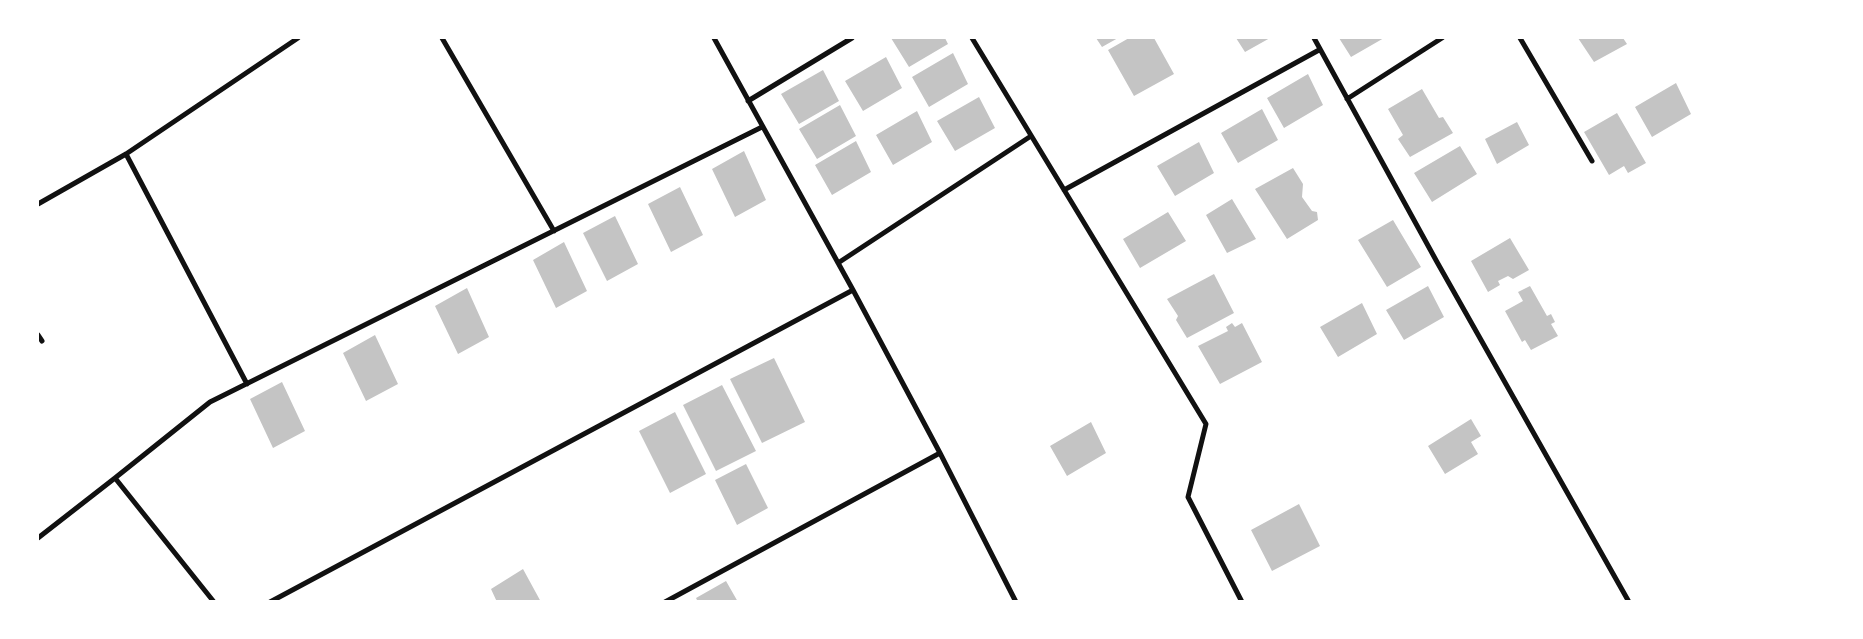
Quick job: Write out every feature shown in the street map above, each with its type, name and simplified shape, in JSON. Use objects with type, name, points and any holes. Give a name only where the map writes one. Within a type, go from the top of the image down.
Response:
[{"type":"street","points":[[38,204],[126,154],[298,38]]},
{"type":"street","points":[[442,38],[554,231]]},
{"type":"street","points":[[714,38],[853,290],[940,453],[1014,601]]},
{"type":"street","points":[[748,101],[852,38]]},
{"type":"street","points":[[972,38],[1206,424],[1188,497],[1242,602]]},
{"type":"street","points":[[1314,38],[1437,262],[1629,602]]},
{"type":"street","points":[[1347,99],[1442,38]]},
{"type":"street","points":[[1520,38],[1592,161]]},
{"type":"street","points":[[1064,190],[1320,50]]},
{"type":"street","points":[[38,538],[210,402],[762,127]]},
{"type":"street","points":[[838,263],[1031,136]]},
{"type":"street","points":[[126,154],[247,384]]},
{"type":"street","points":[[270,602],[853,290]]},
{"type":"street","points":[[38,335],[42,341]]},
{"type":"street","points":[[665,602],[940,453]]},
{"type":"street","points":[[115,478],[214,602]]},
{"type":"building","points":[[891,38],[945,38],[948,44],[909,67]]},
{"type":"building","points":[[1096,38],[1118,38],[1102,47]]},
{"type":"building","points":[[1129,38],[1154,38],[1174,74],[1134,96],[1108,50]]},
{"type":"building","points":[[1236,38],[1270,38],[1245,52]]},
{"type":"building","points":[[1339,38],[1384,38],[1351,57]]},
{"type":"building","points":[[1578,38],[1623,38],[1627,44],[1594,62]]},
{"type":"building","points":[[953,53],[968,84],[929,107],[912,77]]},
{"type":"building","points":[[886,57],[902,88],[863,111],[845,81]]},
{"type":"building","points":[[823,70],[839,101],[799,124],[781,94]]},
{"type":"building","points":[[1308,74],[1323,105],[1284,128],[1267,98]]},
{"type":"building","points":[[1676,83],[1691,114],[1652,137],[1635,107]]},
{"type":"building","points":[[1422,89],[1439,118],[1443,117],[1453,133],[1410,157],[1398,139],[1403,135],[1388,109]]},
{"type":"building","points":[[979,97],[995,128],[955,151],[937,121]]},
{"type":"building","points":[[840,105],[856,136],[817,159],[799,129]]},
{"type":"building","points":[[1262,109],[1278,140],[1238,163],[1221,133]]},
{"type":"building","points":[[917,111],[932,142],[893,165],[876,135]]},
{"type":"building","points":[[1617,113],[1646,163],[1628,173],[1624,166],[1609,175],[1584,132]]},
{"type":"building","points":[[1517,122],[1529,145],[1497,164],[1485,139]]},
{"type":"building","points":[[856,141],[871,172],[832,195],[815,165]]},
{"type":"building","points":[[1199,142],[1214,173],[1175,196],[1157,166]]},
{"type":"building","points":[[1460,146],[1477,174],[1432,202],[1414,173]]},
{"type":"building","points":[[744,151],[766,200],[735,217],[712,169]]},
{"type":"building","points":[[1293,168],[1303,184],[1302,197],[1312,211],[1317,212],[1318,220],[1287,239],[1255,189]]},
{"type":"building","points":[[680,187],[703,235],[671,252],[648,204]]},
{"type":"building","points":[[1232,199],[1256,239],[1227,253],[1206,215]]},
{"type":"building","points":[[1168,212],[1186,241],[1140,268],[1123,239]]},
{"type":"building","points":[[615,216],[638,264],[607,281],[583,233]]},
{"type":"building","points":[[1393,220],[1421,267],[1387,287],[1358,240]]},
{"type":"building","points":[[1510,238],[1529,270],[1513,279],[1508,276],[1498,281],[1500,285],[1488,292],[1471,261]]},
{"type":"building","points":[[564,242],[587,291],[556,308],[533,260]]},
{"type":"building","points":[[1214,274],[1234,313],[1187,338],[1176,320],[1178,316],[1167,299]]},
{"type":"building","points":[[1428,286],[1444,317],[1404,340],[1386,310]]},
{"type":"building","points":[[1530,286],[1547,316],[1551,314],[1555,322],[1551,324],[1558,336],[1531,350],[1525,340],[1522,342],[1505,311],[1523,301],[1518,292]]},
{"type":"building","points":[[467,288],[489,337],[458,354],[435,306]]},
{"type":"building","points":[[1362,303],[1377,334],[1338,357],[1320,327]]},
{"type":"building","points":[[1232,323],[1235,327],[1242,323],[1262,362],[1220,384],[1198,346],[1228,331],[1226,327]]},
{"type":"building","points":[[375,335],[398,384],[366,401],[343,353]]},
{"type":"building","points":[[774,358],[805,422],[762,443],[730,379]]},
{"type":"building","points":[[282,382],[305,431],[273,448],[250,399]]},
{"type":"building","points":[[722,385],[756,451],[716,471],[683,405]]},
{"type":"building","points":[[675,412],[706,474],[670,493],[639,431]]},
{"type":"building","points":[[1471,419],[1481,436],[1471,442],[1478,454],[1445,474],[1428,446]]},
{"type":"building","points":[[1091,422],[1106,453],[1067,476],[1050,446]]},
{"type":"building","points":[[746,464],[768,508],[737,525],[715,480]]},
{"type":"building","points":[[1299,504],[1320,546],[1272,571],[1251,530]]},
{"type":"building","points":[[523,569],[541,602],[497,602],[491,589]]},
{"type":"building","points":[[726,581],[738,602],[698,602],[696,598]]}]
